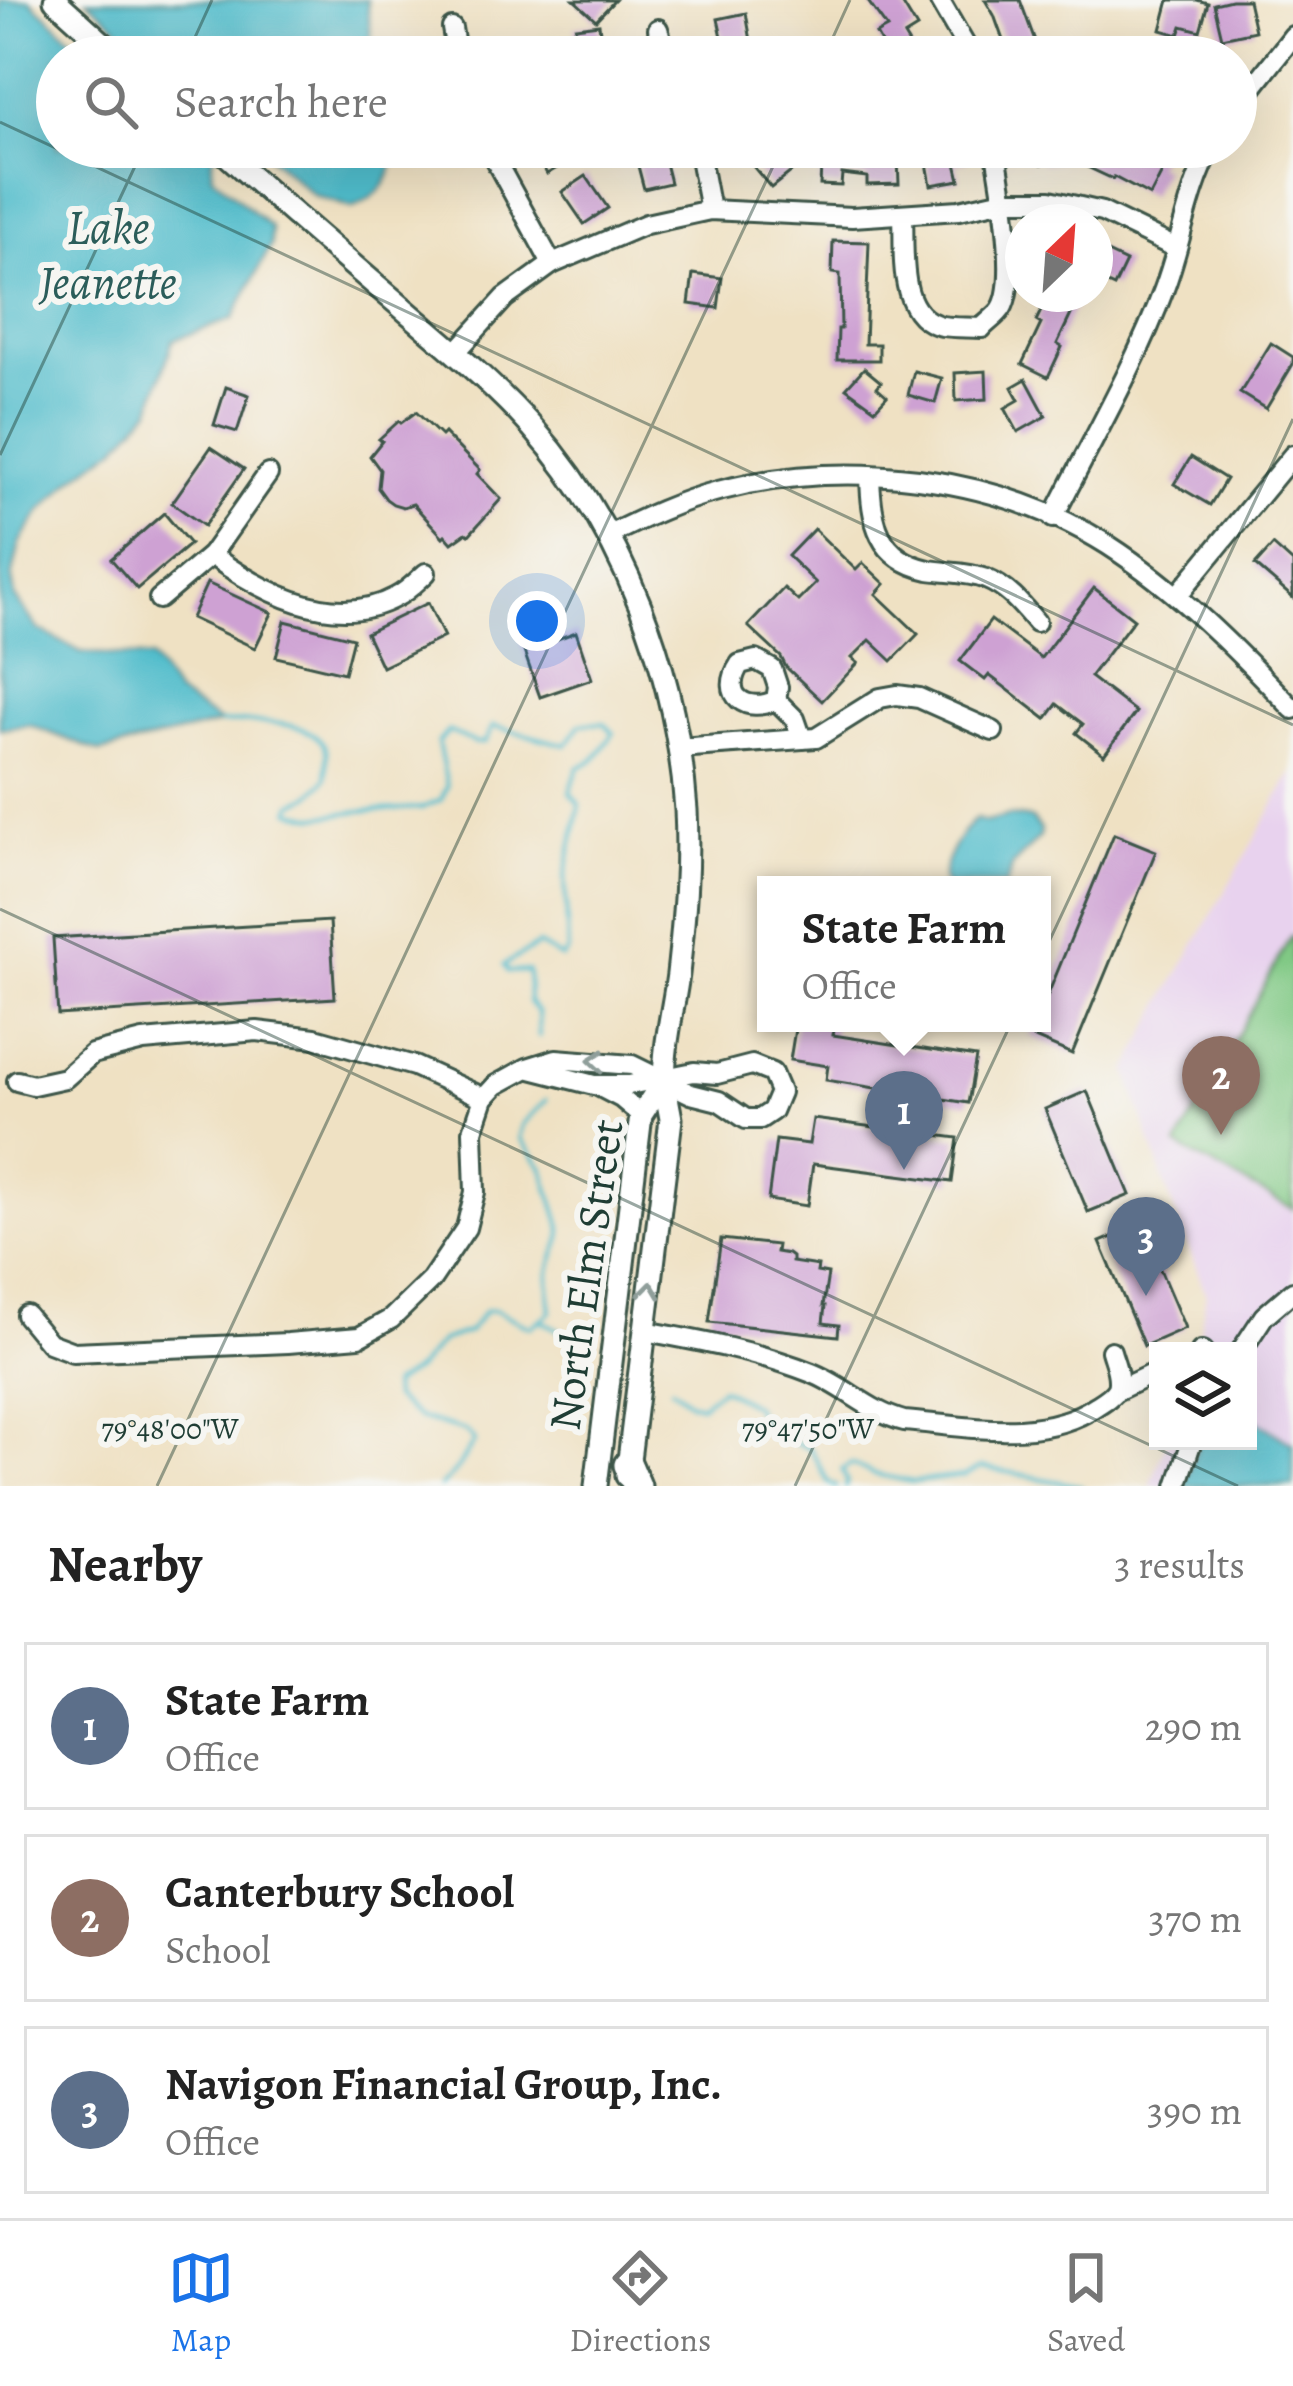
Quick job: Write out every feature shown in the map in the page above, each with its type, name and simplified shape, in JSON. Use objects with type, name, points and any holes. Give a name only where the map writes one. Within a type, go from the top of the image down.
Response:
[{"type":"main road","points":[[55,0],[95,36]]},
{"type":"main road","name":"North Elm Street","points":[[242,168],[455,353],[533,428],[573,480],[607,536],[654,649],[679,748],[686,810],[686,892],[664,1079],[671,1119],[631,1479]]},
{"type":"main road","name":"North Elm Street","points":[[596,1486],[641,1115],[664,1079]]},
{"type":"street","points":[[939,0],[960,36]]},
{"type":"street","points":[[452,28],[454,36]]},
{"type":"street","points":[[658,29],[660,36]]},
{"type":"street","points":[[1257,82],[1293,36]]},
{"type":"street","points":[[499,168],[552,264]]},
{"type":"street","points":[[702,168],[710,210]]},
{"type":"street","points":[[903,215],[908,294],[919,314],[938,325],[982,328],[1002,308],[1007,283],[999,168]]},
{"type":"street","points":[[1053,518],[1152,320],[1202,168]]},
{"type":"street","points":[[455,353],[505,298],[552,264],[646,224],[710,210],[852,218],[959,210],[1004,200],[1050,200],[1102,212],[1176,248]]},
{"type":"street","points":[[1177,596],[1293,455]]},
{"type":"street","points":[[159,598],[211,555],[268,474]]},
{"type":"street","points":[[607,536],[651,514],[718,491],[808,476],[901,477],[964,488],[1053,518],[1104,543],[1177,596],[1293,709]]},
{"type":"street","points":[[870,476],[871,512],[878,534],[897,556],[926,569],[986,580],[1014,596],[1036,622]]},
{"type":"street","points":[[211,555],[235,573],[319,609],[358,611],[398,597],[426,573]]},
{"type":"street","points":[[679,748],[816,737],[880,698],[897,694],[919,698],[992,731]]},
{"type":"street","points":[[776,700],[795,719],[802,739]]},
{"type":"street","points":[[17,1081],[33,1085],[65,1078],[92,1054],[143,1041],[257,1031],[315,1038],[414,1066],[484,1098]]},
{"type":"street","points":[[26,1315],[49,1343],[73,1352],[359,1337],[391,1319],[431,1280],[466,1228],[475,1192],[473,1130],[484,1098],[496,1085],[527,1068],[556,1059],[582,1060],[632,1065],[664,1079],[691,1094],[719,1101],[746,1119],[767,1116],[779,1099],[776,1078],[759,1066],[718,1074],[694,1072],[664,1079],[629,1085],[594,1084],[527,1068]]},
{"type":"street","points":[[594,1084],[641,1115]]},
{"type":"street","points":[[1247,1342],[1264,1316],[1293,1292]]},
{"type":"street","points":[[645,1331],[810,1372],[872,1409],[904,1421],[1007,1429],[1051,1426],[1085,1414],[1116,1391],[1149,1375]]},
{"type":"street","points":[[1111,1351],[1116,1391]]},
{"type":"street","points":[[1177,1486],[1189,1450]]},
{"type":"shaded area","points":[[1293,771],[1293,1486],[1150,1486],[1164,1450],[1257,1450],[1257,1342],[1198,1342],[1206,1294],[1127,1071]]},
{"type":"green space","points":[[1293,937],[1293,1209],[1177,1146]]},
{"type":"water","name":"Lake Jeanette","points":[[0,0],[30,0],[69,36],[36,36],[36,168],[212,168],[212,175],[271,228],[271,245],[233,319],[173,340],[151,409],[118,446],[72,480],[41,511],[20,543],[12,578],[15,597],[38,629],[81,652],[151,658],[176,694],[222,723],[100,752],[30,725],[0,729]]},
{"type":"water","points":[[87,0],[367,0],[371,36],[128,36]]},
{"type":"water","points":[[282,168],[392,168],[371,198],[352,208],[313,195]]},
{"type":"water","points":[[1010,816],[1032,819],[1041,830],[1040,837],[1013,865],[1009,876],[944,876],[949,857],[970,824],[976,819],[986,822]]},
{"type":"water","points":[[1257,1421],[1293,1444],[1293,1486],[1184,1486],[1196,1450],[1257,1450]]},
{"type":"building","points":[[574,0],[615,0],[596,20]]},
{"type":"building","points":[[867,0],[900,0],[917,28],[904,36],[877,36],[887,28]]},
{"type":"building","points":[[985,0],[1020,0],[1033,36],[1002,36]]},
{"type":"building","points":[[1169,0],[1208,3],[1200,31],[1182,26],[1179,35],[1161,30]]},
{"type":"building","points":[[1248,0],[1255,31],[1222,36],[1214,4]]},
{"type":"building","points":[[746,13],[750,36],[722,36],[718,19]]},
{"type":"building","points":[[599,24],[600,36],[576,36],[575,27]]},
{"type":"building","points":[[638,168],[666,168],[670,183],[644,189]]},
{"type":"building","points":[[754,168],[796,168],[771,188]]},
{"type":"building","points":[[821,168],[898,168],[899,184],[867,185],[867,177],[842,174],[841,186],[820,185]]},
{"type":"building","points":[[928,168],[957,168],[960,180],[931,185]]},
{"type":"building","points":[[1089,168],[1164,169],[1150,196]]},
{"type":"building","points":[[586,176],[608,208],[584,224],[562,192]]},
{"type":"building","points":[[833,241],[869,242],[865,344],[879,344],[879,360],[837,360],[840,274],[832,273]]},
{"type":"building","points":[[1113,256],[1126,262],[1113,287]]},
{"type":"building","points":[[693,274],[722,278],[718,308],[689,304]]},
{"type":"building","points":[[1040,312],[1072,312],[1048,377],[1022,364],[1041,324],[1036,321]]},
{"type":"building","points":[[1271,343],[1293,357],[1293,364],[1266,409],[1240,393]]},
{"type":"building","points":[[864,368],[881,382],[877,387],[887,396],[875,409],[846,388]]},
{"type":"building","points":[[914,371],[942,378],[935,403],[908,395]]},
{"type":"building","points":[[986,371],[987,399],[956,401],[955,373]]},
{"type":"building","points":[[1026,379],[1046,416],[1018,432],[1005,408],[1019,400],[1012,387]]},
{"type":"building","points":[[226,387],[249,395],[237,432],[214,425]]},
{"type":"building","points":[[416,412],[441,436],[444,433],[501,499],[469,535],[452,543],[413,504],[393,504],[378,488],[380,470],[370,456],[379,439]]},
{"type":"building","points":[[211,447],[244,469],[204,526],[172,503]]},
{"type":"building","points":[[1191,457],[1226,479],[1210,505],[1174,484]]},
{"type":"building","points":[[164,513],[190,544],[137,589],[111,559]]},
{"type":"building","points":[[814,529],[856,570],[863,563],[885,584],[876,594],[918,634],[892,661],[870,640],[852,658],[858,663],[822,701],[748,626],[784,588],[798,601],[816,583],[788,556]]},
{"type":"building","points":[[1273,545],[1293,563],[1293,598],[1255,565]]},
{"type":"building","points":[[207,583],[272,613],[255,648],[191,618]]},
{"type":"building","points":[[1094,588],[1134,619],[1090,677],[1136,712],[1104,755],[1076,733],[1083,724],[1057,704],[1046,719],[989,675],[985,680],[960,661],[991,620],[1041,658]]},
{"type":"building","points":[[428,603],[444,637],[382,667],[366,633]]},
{"type":"building","points":[[285,621],[353,638],[344,673],[276,657]]},
{"type":"building","points":[[576,632],[592,679],[540,697],[521,643],[549,633],[552,641]]},
{"type":"building","points":[[1114,834],[1156,851],[1072,1054],[1030,1036],[1051,1032],[1051,987]]},
{"type":"building","points":[[330,921],[335,998],[58,1015],[53,938]]},
{"type":"building","points":[[795,1032],[834,1032],[976,1057],[968,1103],[826,1080],[828,1066],[790,1060]]},
{"type":"building","points":[[1087,1091],[1130,1195],[1088,1212],[1045,1109]]},
{"type":"building","points":[[813,1119],[958,1138],[952,1182],[813,1164],[807,1206],[768,1200],[776,1140],[809,1144]]},
{"type":"building","points":[[1141,1225],[1185,1328],[1144,1346],[1100,1242]]},
{"type":"building","points":[[721,1239],[777,1245],[776,1252],[788,1254],[792,1262],[818,1266],[817,1272],[828,1274],[823,1323],[839,1325],[838,1336],[709,1322]]},
{"type":"waterway","points":[[220,723],[279,724],[320,739],[327,753],[326,779],[310,796],[293,804],[291,811],[316,817],[422,808],[441,800],[447,786],[438,743],[448,731],[476,743],[485,742],[493,726],[566,745],[581,724],[604,723],[614,733],[594,760],[578,768],[570,793],[580,805],[565,877],[568,950],[562,958],[538,945],[504,965],[508,972],[528,971],[529,1002],[538,1013],[539,1036]]},
{"type":"waterway","points":[[440,1486],[475,1441],[465,1431],[419,1418],[393,1398],[392,1385],[417,1369],[441,1341],[468,1332],[485,1311],[495,1310],[530,1327],[551,1312],[550,1273],[562,1230],[543,1168],[520,1138],[522,1125],[546,1100]]},
{"type":"waterway","points":[[541,1320],[568,1335]]},
{"type":"waterway","points":[[672,1388],[701,1405],[721,1388],[753,1405],[768,1434],[810,1448],[828,1482],[836,1486]]},
{"type":"waterway","points":[[845,1486],[842,1470],[851,1464],[913,1482],[964,1476],[981,1467],[1081,1486]]},
{"type":"place","name":"Canterbury School","points":[[1221,1135]]},
{"type":"place","name":"State Farm","points":[[904,1170]]},
{"type":"place","name":"Navigon Financial Group, Inc.","points":[[1146,1296]]}]
